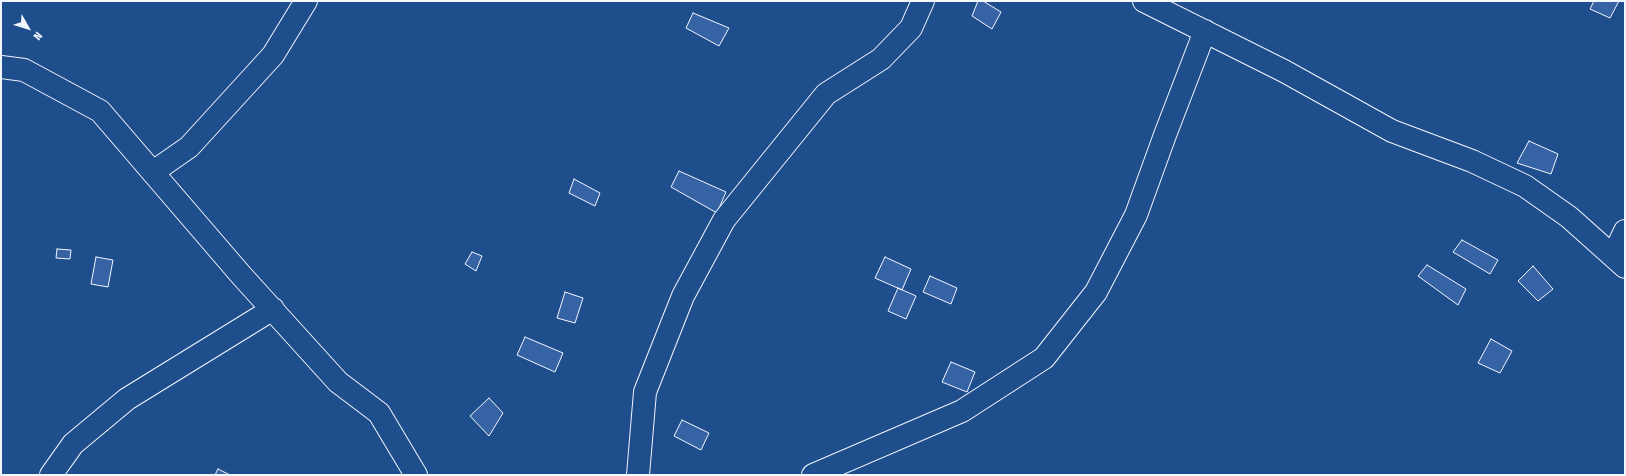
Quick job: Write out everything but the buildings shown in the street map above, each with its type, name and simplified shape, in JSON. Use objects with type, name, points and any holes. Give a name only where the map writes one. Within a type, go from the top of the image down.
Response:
[{"type":"street","points":[[153,172],[189,147],[274,56],[306,1]]},
{"type":"street","points":[[638,475],[645,392],[683,296],[724,220],[826,94],[881,59],[910,28],[923,1]]},
{"type":"street","points":[[1144,1],[1284,71],[1392,131],[1472,162],[1526,186],[1569,217],[1619,261]]},
{"type":"street","points":[[813,475],[962,411],[1044,358],[1096,292],[1136,215],[1205,31]]},
{"type":"street","points":[[1,67],[24,70],[100,111],[241,275],[338,382],[379,413],[416,475]]},
{"type":"street","points":[[1619,261],[1625,231]]},
{"type":"street","points":[[51,475],[73,444],[127,399],[273,309]]}]
